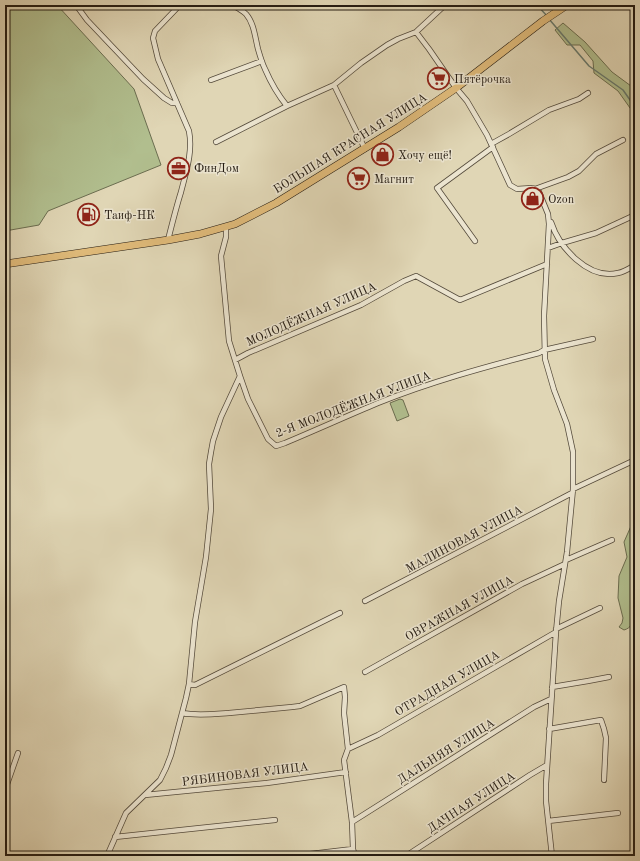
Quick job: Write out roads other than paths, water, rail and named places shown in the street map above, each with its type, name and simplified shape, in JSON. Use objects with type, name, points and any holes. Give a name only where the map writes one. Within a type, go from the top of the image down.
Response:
[{"type":"main road","name":"БОЛЬШАЯ КРАСНАЯ УЛИЦА","points":[[5,264],[168,240],[200,234],[241,221],[263,210],[399,127],[456,88],[567,5]]},
{"type":"street","points":[[76,5],[87,20],[144,79],[164,98],[172,103],[177,103]]},
{"type":"street","points":[[168,240],[188,164],[190,140],[189,131],[158,59],[153,38],[155,31],[178,7],[182,5],[235,6],[246,14],[253,28],[262,61],[274,87],[287,106]]},
{"type":"street","points":[[241,10],[248,5]]},
{"type":"street","points":[[216,142],[287,106],[334,85],[388,44],[416,32],[445,5]]},
{"type":"street","points":[[631,5],[635,11]]},
{"type":"street","points":[[416,32],[467,101],[487,135],[510,185],[516,189],[535,189],[568,177],[579,171],[596,154],[623,140]]},
{"type":"street","points":[[211,80],[262,61]]},
{"type":"street","points":[[334,85],[365,149]]},
{"type":"street","points":[[476,241],[437,188],[492,145],[509,134],[549,110],[579,99],[588,93]]},
{"type":"street","points":[[535,189],[539,192],[553,228],[562,243],[577,260],[594,270],[605,273],[619,273],[635,265]]},
{"type":"street","points":[[545,856],[552,856],[546,795],[547,765],[556,631],[567,552],[573,491],[573,452],[567,424],[547,370],[544,350],[544,316],[549,224],[548,214]]},
{"type":"street","points":[[548,248],[596,233],[635,215]]},
{"type":"street","name":"2-Я МОЛОДЁЖНАЯ УЛИЦА","points":[[226,227],[226,237],[222,256],[229,341],[248,399],[268,439],[276,446],[378,403],[434,383],[491,365],[539,353],[544,350],[593,339]]},
{"type":"street","name":"МОЛОДЁЖНАЯ УЛИЦА","points":[[235,360],[248,353],[361,305],[416,276],[460,300],[547,264]]},
{"type":"street","points":[[107,856],[126,814],[160,780],[166,768],[182,713],[189,684],[195,622],[210,524],[211,509],[209,464],[211,452],[221,417],[240,376]]},
{"type":"street","name":"МАЛИНОВАЯ УЛИЦА","points":[[365,601],[573,491],[635,460]]},
{"type":"street","name":"ОВРАЖНАЯ УЛИЦА","points":[[365,672],[522,584],[612,540]]},
{"type":"street","name":"ОТРАДНАЯ УЛИЦА","points":[[348,749],[378,735],[556,631],[600,608]]},
{"type":"street","points":[[189,684],[195,685],[340,614]]},
{"type":"street","points":[[552,687],[609,677]]},
{"type":"street","points":[[182,713],[217,714],[300,706],[344,687],[344,713],[348,749],[344,760],[355,856]]},
{"type":"street","name":"ДАЛЬНЯЯ УЛИЦА","points":[[352,822],[534,707],[551,700]]},
{"type":"street","points":[[550,729],[601,720],[606,738],[604,780]]},
{"type":"street","points":[[5,790],[18,753]]},
{"type":"street","name":"ДАЧНАЯ УЛИЦА","points":[[406,856],[547,765]]},
{"type":"street","name":"РЯБИНОВАЯ УЛИЦА","points":[[145,795],[267,783],[346,772]]},
{"type":"street","points":[[548,820],[618,813]]},
{"type":"street","points":[[115,837],[274,820]]},
{"type":"street","points":[[293,856],[354,849]]},
{"type":"waterway","points":[[537,5],[547,16]]},
{"type":"waterway","points":[[549,19],[589,66],[623,90],[635,107]]},
{"type":"place","name":"Пятёрочка","points":[[438,79]]},
{"type":"place","name":"Хочу ещё!","points":[[382,155]]},
{"type":"place","name":"ФинДом","points":[[179,168]]},
{"type":"place","name":"Магнит","points":[[359,179]]},
{"type":"place","name":"Ozon","points":[[533,199]]},
{"type":"place","name":"Таиф-НК","points":[[89,215]]}]
